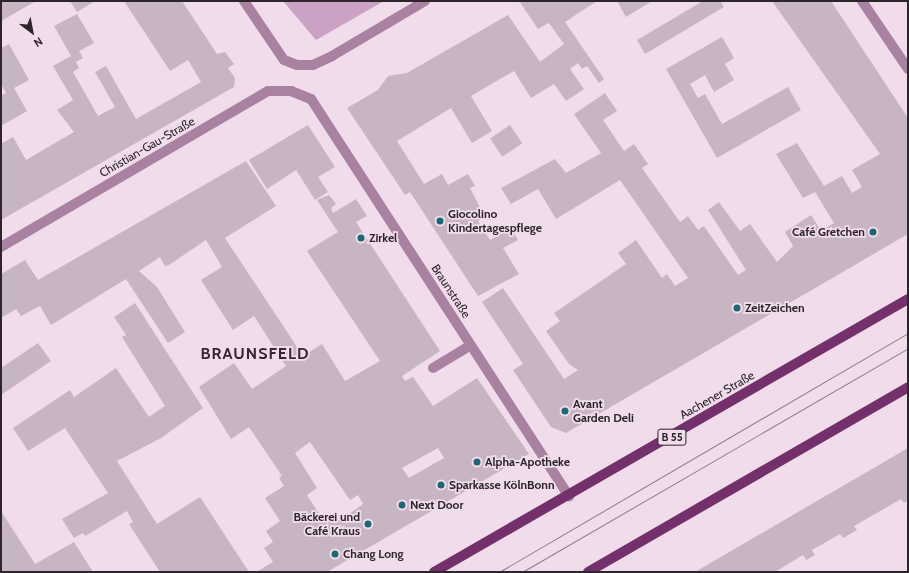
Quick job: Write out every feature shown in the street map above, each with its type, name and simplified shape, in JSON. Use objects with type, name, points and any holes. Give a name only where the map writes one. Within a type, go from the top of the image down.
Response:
[{"type":"main road","name":"Aachener Straße","points":[[434,572],[569,497],[908,299]]},
{"type":"main road","points":[[588,572],[908,387]]},
{"type":"street","points":[[244,1],[284,60],[297,65],[319,62],[425,1]]},
{"type":"street","points":[[862,1],[908,69]]},
{"type":"street","name":"Christian-Gau-Straße","points":[[1,247],[268,92],[291,91],[311,99]]},
{"type":"street","name":"Braunstraße","points":[[311,99],[569,497]]},
{"type":"street","points":[[433,368],[471,345]]},
{"type":"shaded area","points":[[283,1],[384,1],[316,40]]},
{"type":"building","points":[[1,1],[36,1],[1,21]]},
{"type":"building","points":[[70,1],[95,1],[77,12]]},
{"type":"building","points":[[124,1],[182,1],[217,54],[225,52],[234,64],[228,68],[235,78],[234,87],[1,220],[1,144],[13,137],[26,160],[74,132],[57,110],[73,100],[53,66],[71,56],[54,26],[77,14],[94,43],[79,51],[83,58],[76,62],[79,68],[73,72],[98,116],[115,107],[95,72],[106,66],[136,119],[201,82],[188,60],[170,71]]},
{"type":"building","points":[[519,1],[597,1],[565,22],[604,79],[599,83],[587,66],[582,69],[578,63],[570,69],[584,89],[566,101],[554,84],[531,98],[514,71],[471,96],[492,131],[472,143],[451,108],[397,141],[424,184],[442,174],[448,185],[468,174],[475,186],[470,188],[485,217],[478,221],[490,240],[505,231],[514,233],[518,240],[503,248],[519,274],[478,296],[410,192],[405,195],[347,108],[378,90],[388,76],[407,73],[508,15],[540,62],[564,44],[549,23],[538,29]]},
{"type":"building","points":[[617,1],[652,1],[626,17]]},
{"type":"building","points":[[703,1],[720,1],[724,7],[645,54],[637,40]]},
{"type":"building","points":[[772,1],[831,1],[908,118],[908,234],[566,433],[551,427],[513,370],[523,364],[482,302],[503,288],[564,379],[578,370],[569,364],[546,331],[560,321],[554,313],[626,264],[618,253],[636,240],[662,278],[667,274],[675,286],[688,278],[620,180],[556,219],[538,189],[511,204],[501,188],[555,159],[566,173],[601,153],[574,114],[605,93],[617,111],[603,120],[624,151],[634,144],[648,164],[642,168],[680,222],[688,216],[698,230],[704,226],[738,275],[746,270],[708,210],[719,202],[740,231],[750,224],[777,262],[793,246],[785,232],[811,215],[821,231],[834,223],[815,192],[803,198],[776,154],[797,143],[824,186],[842,176],[852,193],[862,187],[852,170],[880,154]]},
{"type":"building","points":[[722,37],[734,58],[725,64],[734,80],[714,92],[705,75],[690,84],[698,98],[705,94],[722,124],[788,87],[801,110],[717,158],[666,69]]},
{"type":"building","points":[[9,44],[29,80],[14,88],[27,111],[1,126],[1,96],[6,93],[1,84],[1,48]]},
{"type":"building","points":[[308,125],[335,167],[318,177],[328,192],[315,200],[296,170],[267,189],[249,160]]},
{"type":"building","points":[[510,125],[522,143],[502,157],[490,138]]},
{"type":"building","points":[[246,161],[276,206],[225,238],[303,356],[322,344],[345,381],[380,361],[307,251],[338,232],[317,200],[329,195],[336,204],[331,208],[333,213],[356,199],[367,216],[356,222],[440,351],[402,376],[405,381],[413,377],[433,406],[477,378],[529,454],[327,572],[256,572],[273,562],[264,548],[273,542],[266,531],[280,521],[265,498],[284,486],[279,478],[282,476],[249,427],[231,439],[199,387],[234,363],[252,389],[286,366],[254,316],[233,330],[201,280],[222,267],[206,240],[169,265],[165,266],[160,257],[139,271],[157,287],[185,332],[168,343],[126,279],[51,325],[40,306],[21,316],[16,309],[1,318],[1,274],[25,260],[38,280]],"holes":[[[310,442],[350,500],[358,495],[363,504],[339,521],[336,516],[325,523],[307,495],[317,488],[295,453]],[[438,448],[444,458],[409,478],[402,468]]]},
{"type":"building","points":[[135,303],[203,408],[161,438],[117,461],[157,524],[200,497],[249,572],[160,572],[129,524],[133,522],[127,511],[85,536],[83,533],[74,538],[62,519],[108,493],[65,428],[28,451],[13,428],[70,390],[74,397],[116,368],[149,417],[165,406],[122,337],[126,335],[114,317]]},
{"type":"building","points":[[38,343],[51,361],[1,395],[1,368]]},
{"type":"building","points":[[908,448],[908,500],[904,503],[901,499],[854,526],[857,530],[843,538],[840,534],[812,550],[815,555],[806,560],[803,555],[775,572],[695,572]]},
{"type":"building","points":[[1,511],[35,564],[74,542],[93,572],[1,572]]},
{"type":"tram line","points":[[499,572],[908,333]]},
{"type":"tram line","points":[[522,572],[908,348]]},
{"type":"place","name":"Giocolino Kindertagespflege","points":[[440,221]]},
{"type":"place","name":"Café Gretchen","points":[[873,232]]},
{"type":"place","name":"Zirkel","points":[[361,238]]},
{"type":"place","name":"ZeitZeichen","points":[[737,308]]},
{"type":"place","name":"Avant Garden Deli","points":[[565,411]]},
{"type":"place","name":"Alpha-Apotheke","points":[[477,462]]},
{"type":"place","name":"Sparkasse KölnBonn","points":[[441,485]]},
{"type":"place","name":"Next Door","points":[[402,505]]},
{"type":"place","name":"Bäckerei und Café Kraus","points":[[368,524]]},
{"type":"place","name":"Chang Long","points":[[335,554]]},
{"type":"district","name":"BRAUNSFELD","points":[[255,354]]}]
